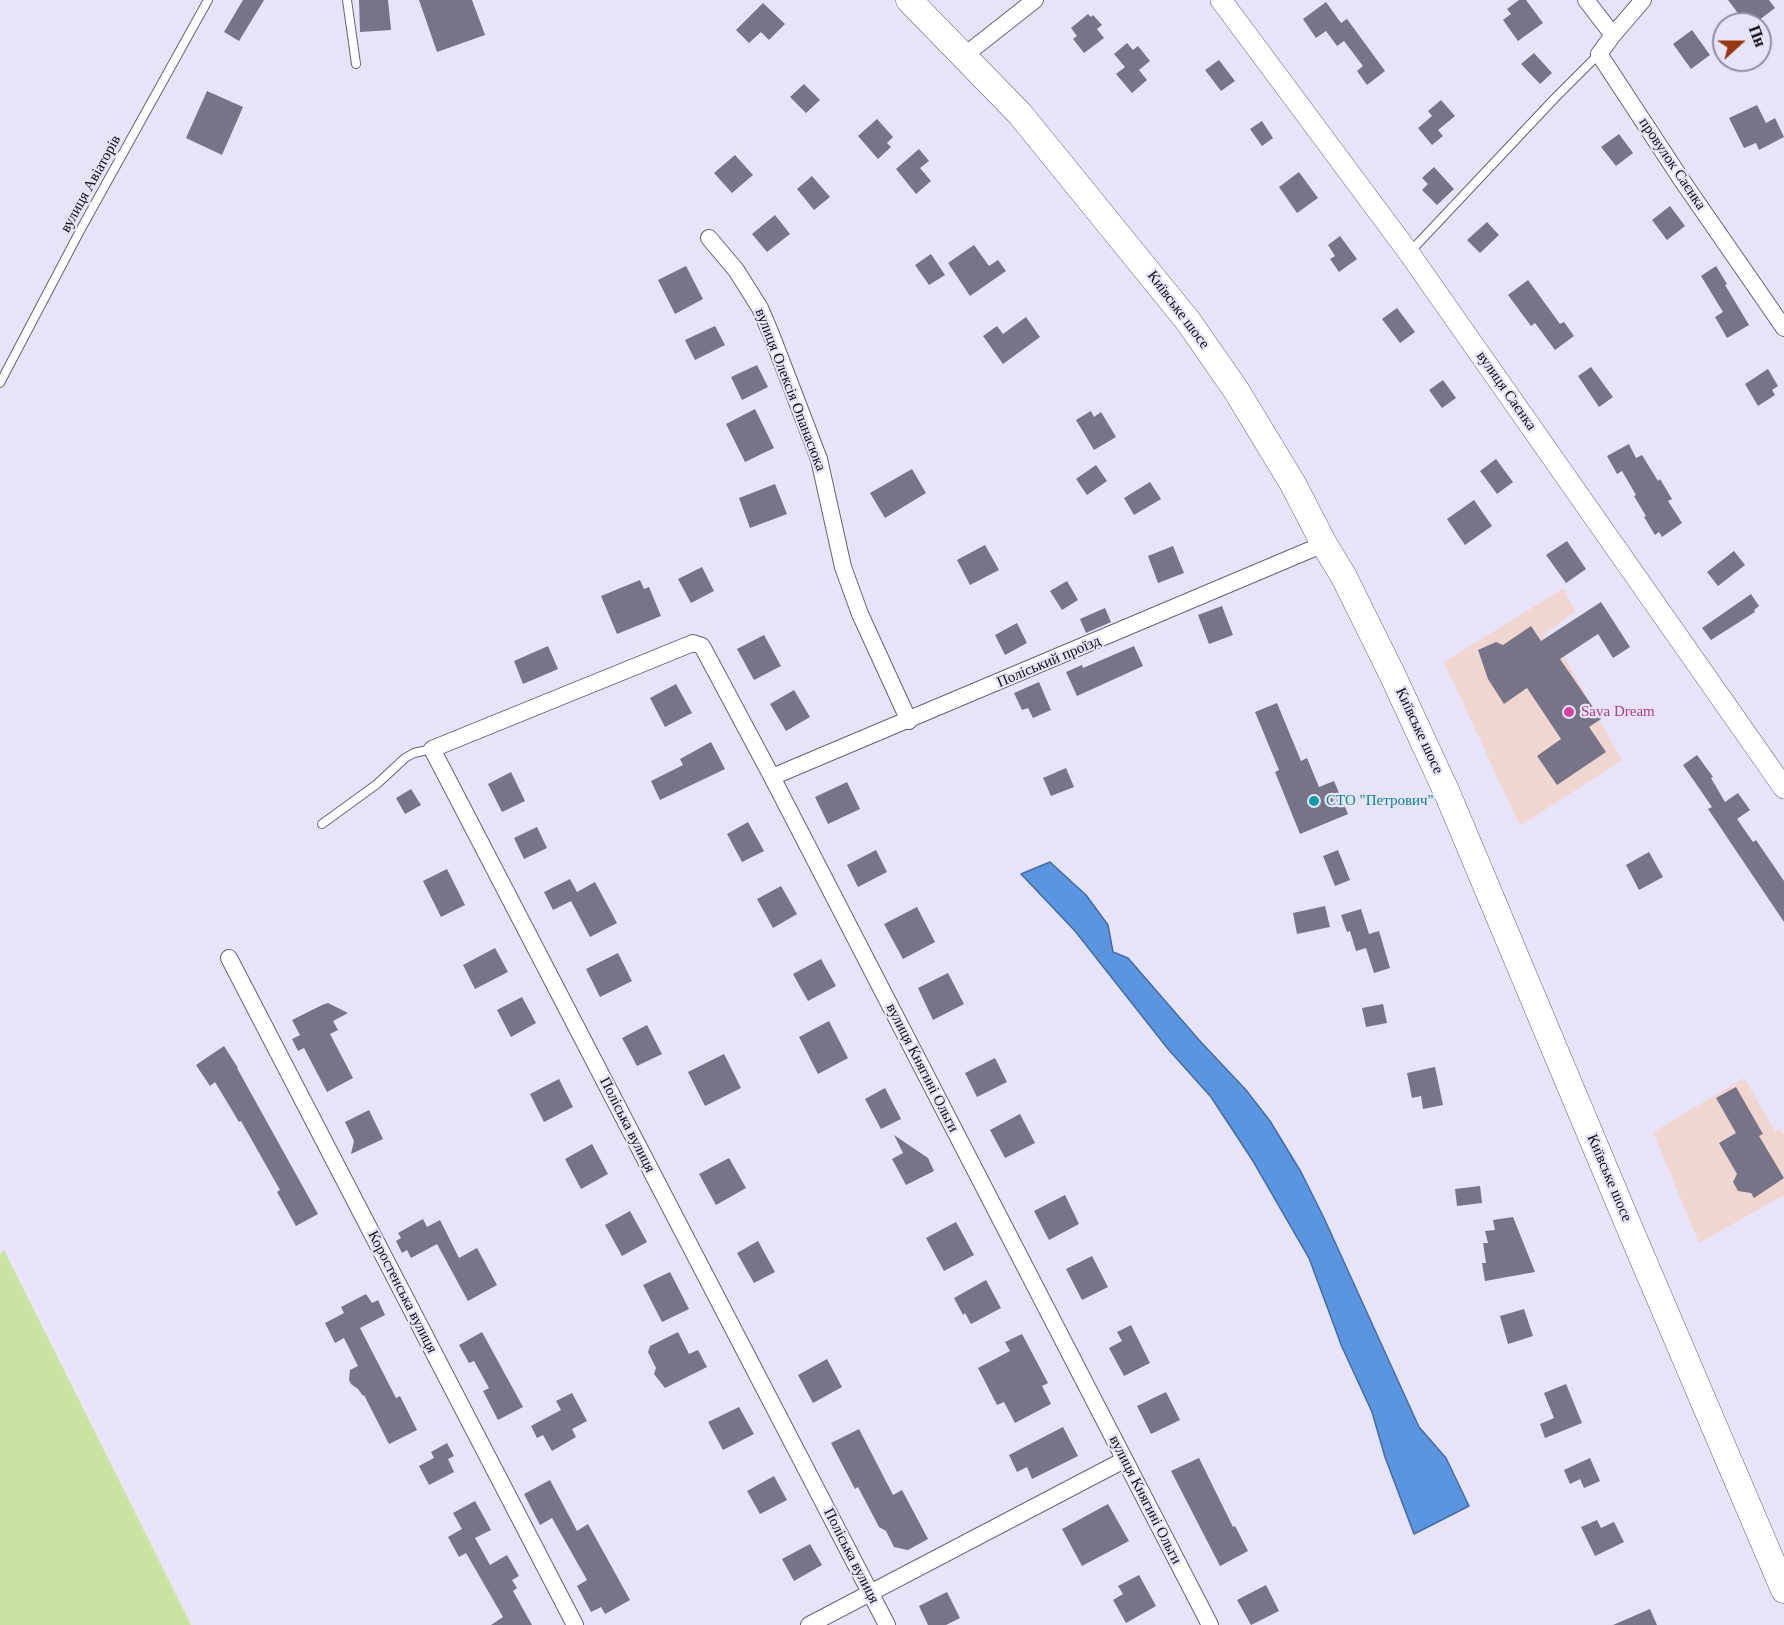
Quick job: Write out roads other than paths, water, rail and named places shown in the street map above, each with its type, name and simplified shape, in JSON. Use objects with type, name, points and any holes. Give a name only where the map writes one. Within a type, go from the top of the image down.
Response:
[{"type":"main road","name":"Київське шосе","points":[[909,0],[1020,114],[1188,321],[1242,399],[1293,484],[1344,577],[1448,795],[1784,1590]]},
{"type":"street","points":[[965,55],[1035,0]]},
{"type":"street","name":"вулиця Саєнка","points":[[1221,0],[1409,253],[1784,788]]},
{"type":"street","points":[[1586,0],[1613,35]]},
{"type":"street","points":[[1599,54],[1643,0]]},
{"type":"street","name":"провулок Саєнка","points":[[1599,54],[1683,182],[1784,328]]},
{"type":"street","name":"вулиця Олексія Опанасюка","points":[[709,238],[736,270],[760,308],[771,334],[819,459],[843,567],[860,614],[909,721]]},
{"type":"street","name":"Поліський проїзд","points":[[772,777],[1324,544]]},
{"type":"street","name":"вулиця Княгині Ольги","points":[[432,749],[693,643],[702,646],[1210,1625]]},
{"type":"street","name":"Поліська вулиця","points":[[432,749],[886,1625]]},
{"type":"street","name":"Коростенська вулиця","points":[[229,958],[575,1625]]},
{"type":"street","points":[[809,1625],[1124,1460]]},
{"type":"lane","name":"вулиця Авіаторів","points":[[0,383],[82,227],[208,0]]},
{"type":"lane","points":[[347,0],[356,64]]},
{"type":"lane","points":[[1409,253],[1599,54]]},
{"type":"lane","points":[[322,824],[377,784],[405,758],[414,753],[432,749]]},
{"type":"water","points":[[1050,862],[1086,895],[1108,925],[1113,952],[1128,958],[1246,1090],[1270,1121],[1301,1172],[1324,1218],[1419,1427],[1446,1458],[1469,1506],[1414,1534],[1385,1457],[1372,1412],[1342,1347],[1309,1258],[1253,1161],[1211,1097],[1168,1049],[1075,931],[1021,874]]},
{"type":"place","name":"Sava Dream","points":[[1569,712]]},
{"type":"place","name":"СТО \"Петрович\"","points":[[1314,801]]}]
